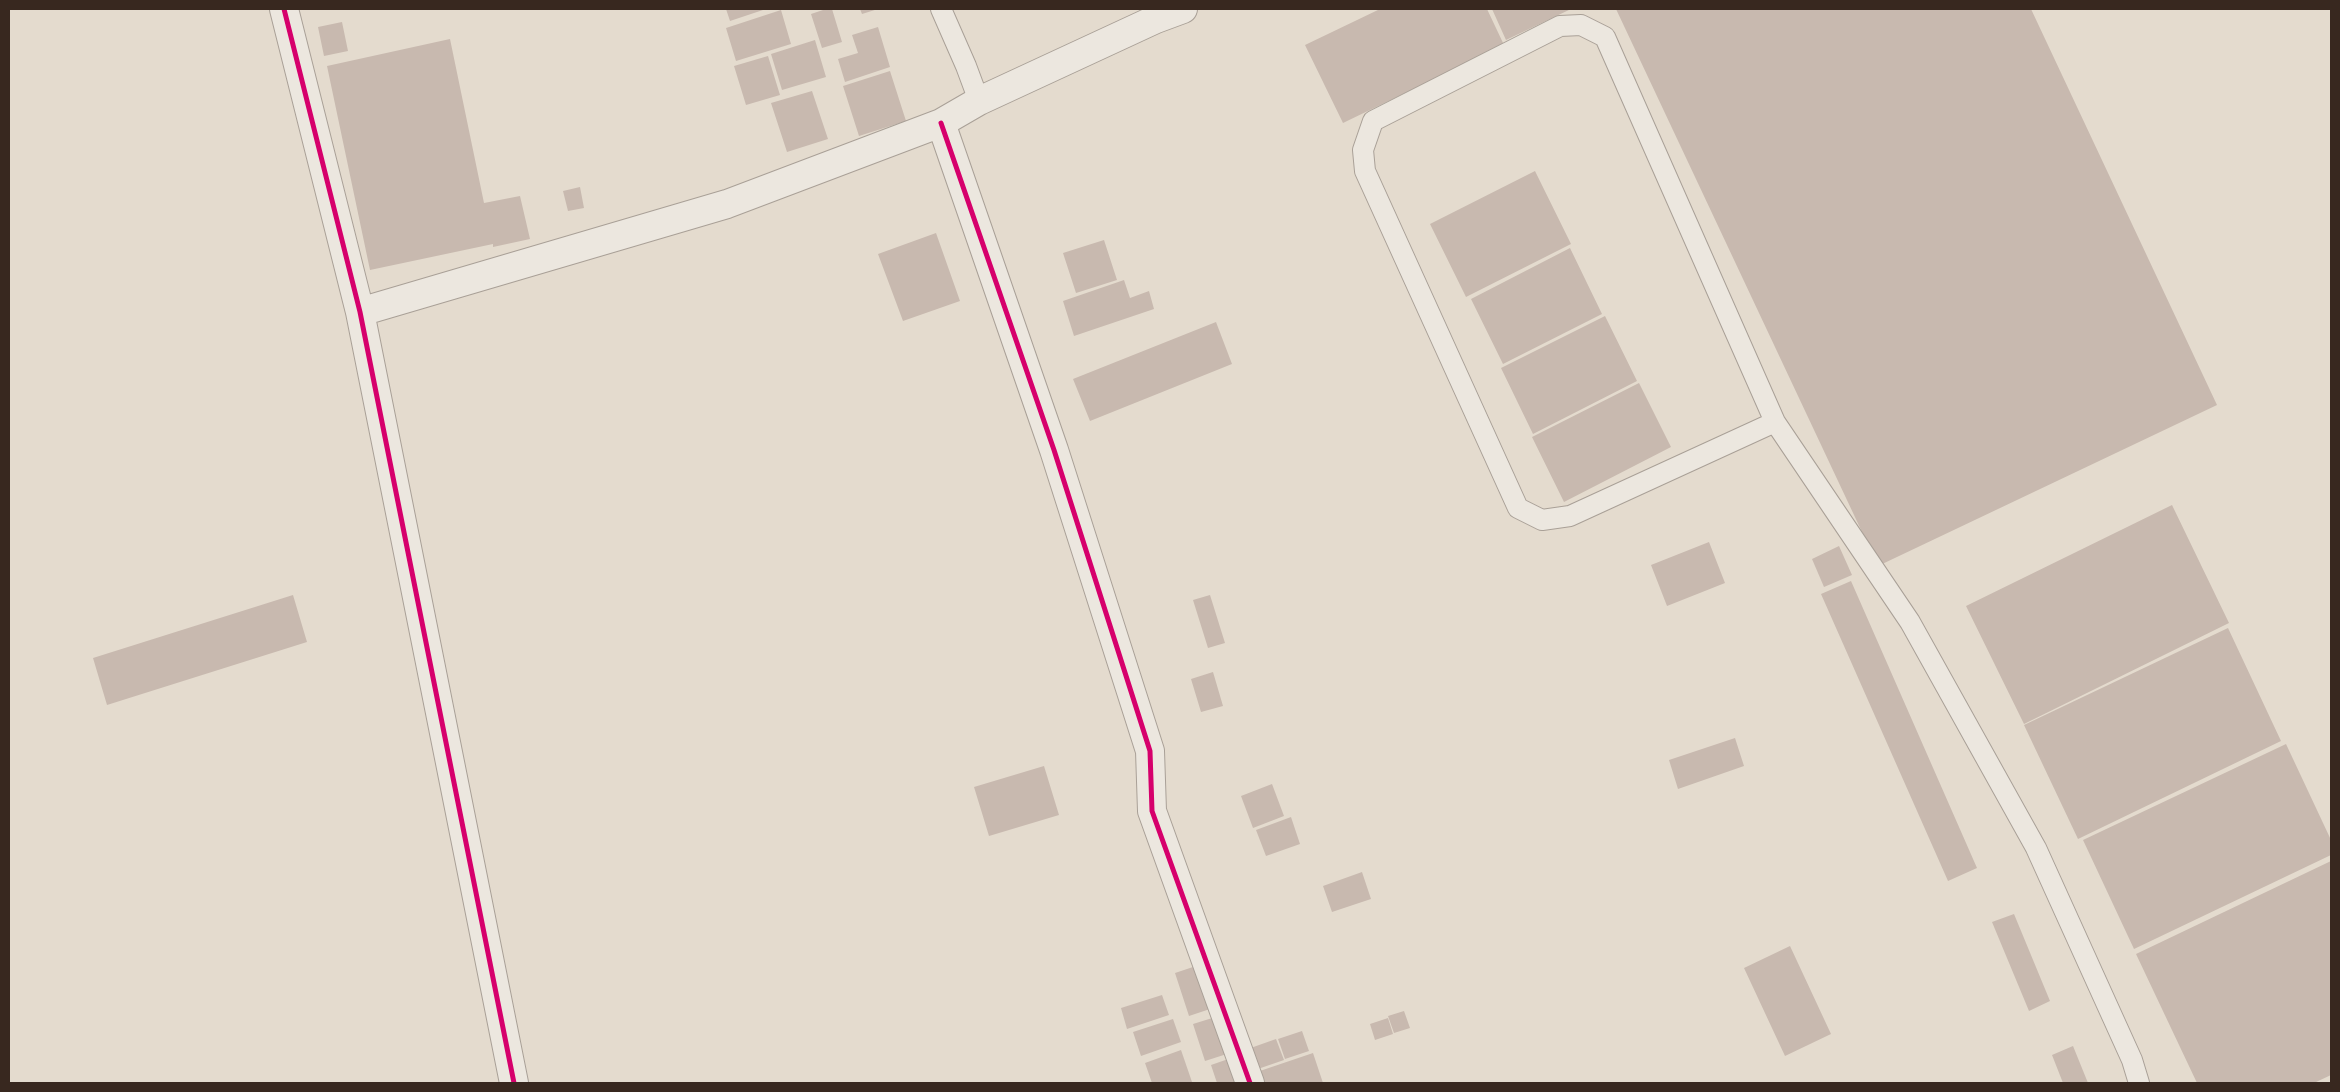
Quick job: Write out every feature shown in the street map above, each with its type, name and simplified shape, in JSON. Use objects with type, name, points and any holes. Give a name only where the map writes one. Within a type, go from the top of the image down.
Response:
[{"type":"street","points":[[284,9],[360,312],[514,1083]]},
{"type":"street","points":[[360,312],[727,204],[941,123],[979,101],[1156,19],[1183,9]]},
{"type":"street","points":[[941,123],[1054,450],[1150,751],[1152,810],[1250,1083]]},
{"type":"lane","points":[[941,9],[979,101]]},
{"type":"lane","points":[[1775,422],[1570,516],[1542,520],[1518,508],[1366,171],[1363,150],[1373,121],[1560,26],[1581,25],[1605,37],[1775,422],[1910,622],[2036,848],[2132,1060],[2139,1083]]},
{"type":"building","points":[[726,9],[766,9],[730,21]]},
{"type":"building","points":[[832,9],[842,42],[822,48],[811,14]]},
{"type":"building","points":[[860,9],[878,9],[862,14]]},
{"type":"building","points":[[1380,9],[1487,9],[1504,45],[1343,123],[1305,45]]},
{"type":"building","points":[[1492,9],[1571,9],[1506,40]]},
{"type":"building","points":[[1616,9],[2031,9],[2217,405],[1878,566]]},
{"type":"building","points":[[781,10],[791,44],[736,61],[726,28]]},
{"type":"building","points":[[342,22],[348,51],[324,56],[318,27]]},
{"type":"building","points":[[878,27],[890,67],[845,82],[838,59],[858,53],[852,35]]},
{"type":"building","points":[[450,39],[484,203],[520,196],[530,239],[493,247],[493,244],[370,270],[327,66]]},
{"type":"building","points":[[815,40],[826,77],[782,90],[771,54]]},
{"type":"building","points":[[768,56],[780,95],[746,105],[734,66]]},
{"type":"building","points":[[890,71],[906,121],[859,136],[843,86]]},
{"type":"building","points":[[812,91],[828,139],[787,152],[771,103]]},
{"type":"building","points":[[1535,171],[1571,244],[1466,297],[1430,224]]},
{"type":"building","points":[[580,187],[584,208],[568,211],[563,191]]},
{"type":"building","points":[[936,233],[960,301],[903,321],[878,254]]},
{"type":"building","points":[[1104,240],[1117,280],[1076,293],[1063,253]]},
{"type":"building","points":[[1570,248],[1602,314],[1503,364],[1471,299]]},
{"type":"building","points":[[1124,280],[1130,298],[1149,291],[1154,309],[1074,336],[1063,301]]},
{"type":"building","points":[[1605,316],[1637,381],[1533,434],[1501,368]]},
{"type":"building","points":[[1216,322],[1232,364],[1090,421],[1073,379]]},
{"type":"building","points":[[1639,383],[1671,447],[1564,502],[1532,437]]},
{"type":"building","points":[[2172,505],[2229,623],[2024,724],[1966,606]]},
{"type":"building","points":[[1709,542],[1725,583],[1667,606],[1651,565]]},
{"type":"building","points":[[1839,546],[1852,575],[1824,587],[1812,559]]},
{"type":"building","points":[[1851,581],[1977,868],[1948,881],[1821,594]]},
{"type":"building","points":[[293,595],[307,642],[107,705],[93,658]]},
{"type":"building","points":[[1210,595],[1225,643],[1208,648],[1193,600]]},
{"type":"building","points":[[2228,628],[2281,741],[2078,839],[2024,725]]},
{"type":"building","points":[[1213,672],[1223,706],[1201,712],[1191,679]]},
{"type":"building","points":[[1735,738],[1744,766],[1678,789],[1669,760]]},
{"type":"building","points":[[2286,744],[2331,840],[2331,855],[2134,949],[2083,840]]},
{"type":"building","points":[[1044,766],[1059,815],[989,836],[974,787]]},
{"type":"building","points":[[1272,784],[1284,816],[1253,828],[1241,796]]},
{"type":"building","points":[[1291,817],[1300,844],[1266,856],[1256,830]]},
{"type":"building","points":[[2331,861],[2331,1075],[2314,1083],[2197,1083],[2136,954]]},
{"type":"building","points":[[1362,872],[1371,899],[1332,912],[1323,886]]},
{"type":"building","points":[[2014,914],[2050,1001],[2029,1011],[1992,922]]},
{"type":"building","points":[[1790,946],[1831,1034],[1785,1056],[1744,968]]},
{"type":"building","points":[[1196,966],[1210,1009],[1189,1016],[1175,973]]},
{"type":"building","points":[[1162,995],[1169,1015],[1127,1029],[1121,1008]]},
{"type":"building","points":[[1404,1011],[1410,1028],[1394,1033],[1388,1016]]},
{"type":"building","points":[[1222,1015],[1233,1052],[1205,1061],[1193,1024]]},
{"type":"building","points":[[1388,1018],[1393,1034],[1375,1040],[1370,1024]]},
{"type":"building","points":[[1173,1019],[1181,1042],[1141,1056],[1133,1032]]},
{"type":"building","points":[[1302,1031],[1309,1051],[1285,1059],[1278,1039]]},
{"type":"building","points":[[1276,1039],[1284,1060],[1252,1071],[1245,1050]]},
{"type":"building","points":[[2073,1046],[2088,1083],[2063,1083],[2052,1055]]},
{"type":"building","points":[[1181,1050],[1192,1082],[1152,1083],[1145,1063]]},
{"type":"building","points":[[1313,1053],[1323,1083],[1258,1083],[1254,1073]]},
{"type":"building","points":[[1237,1056],[1247,1083],[1217,1083],[1211,1065]]},
{"type":"cycle path","points":[[284,9],[360,312],[514,1083]]},
{"type":"cycle path","points":[[941,123],[1054,450],[1150,751],[1152,811],[1250,1083]]}]
